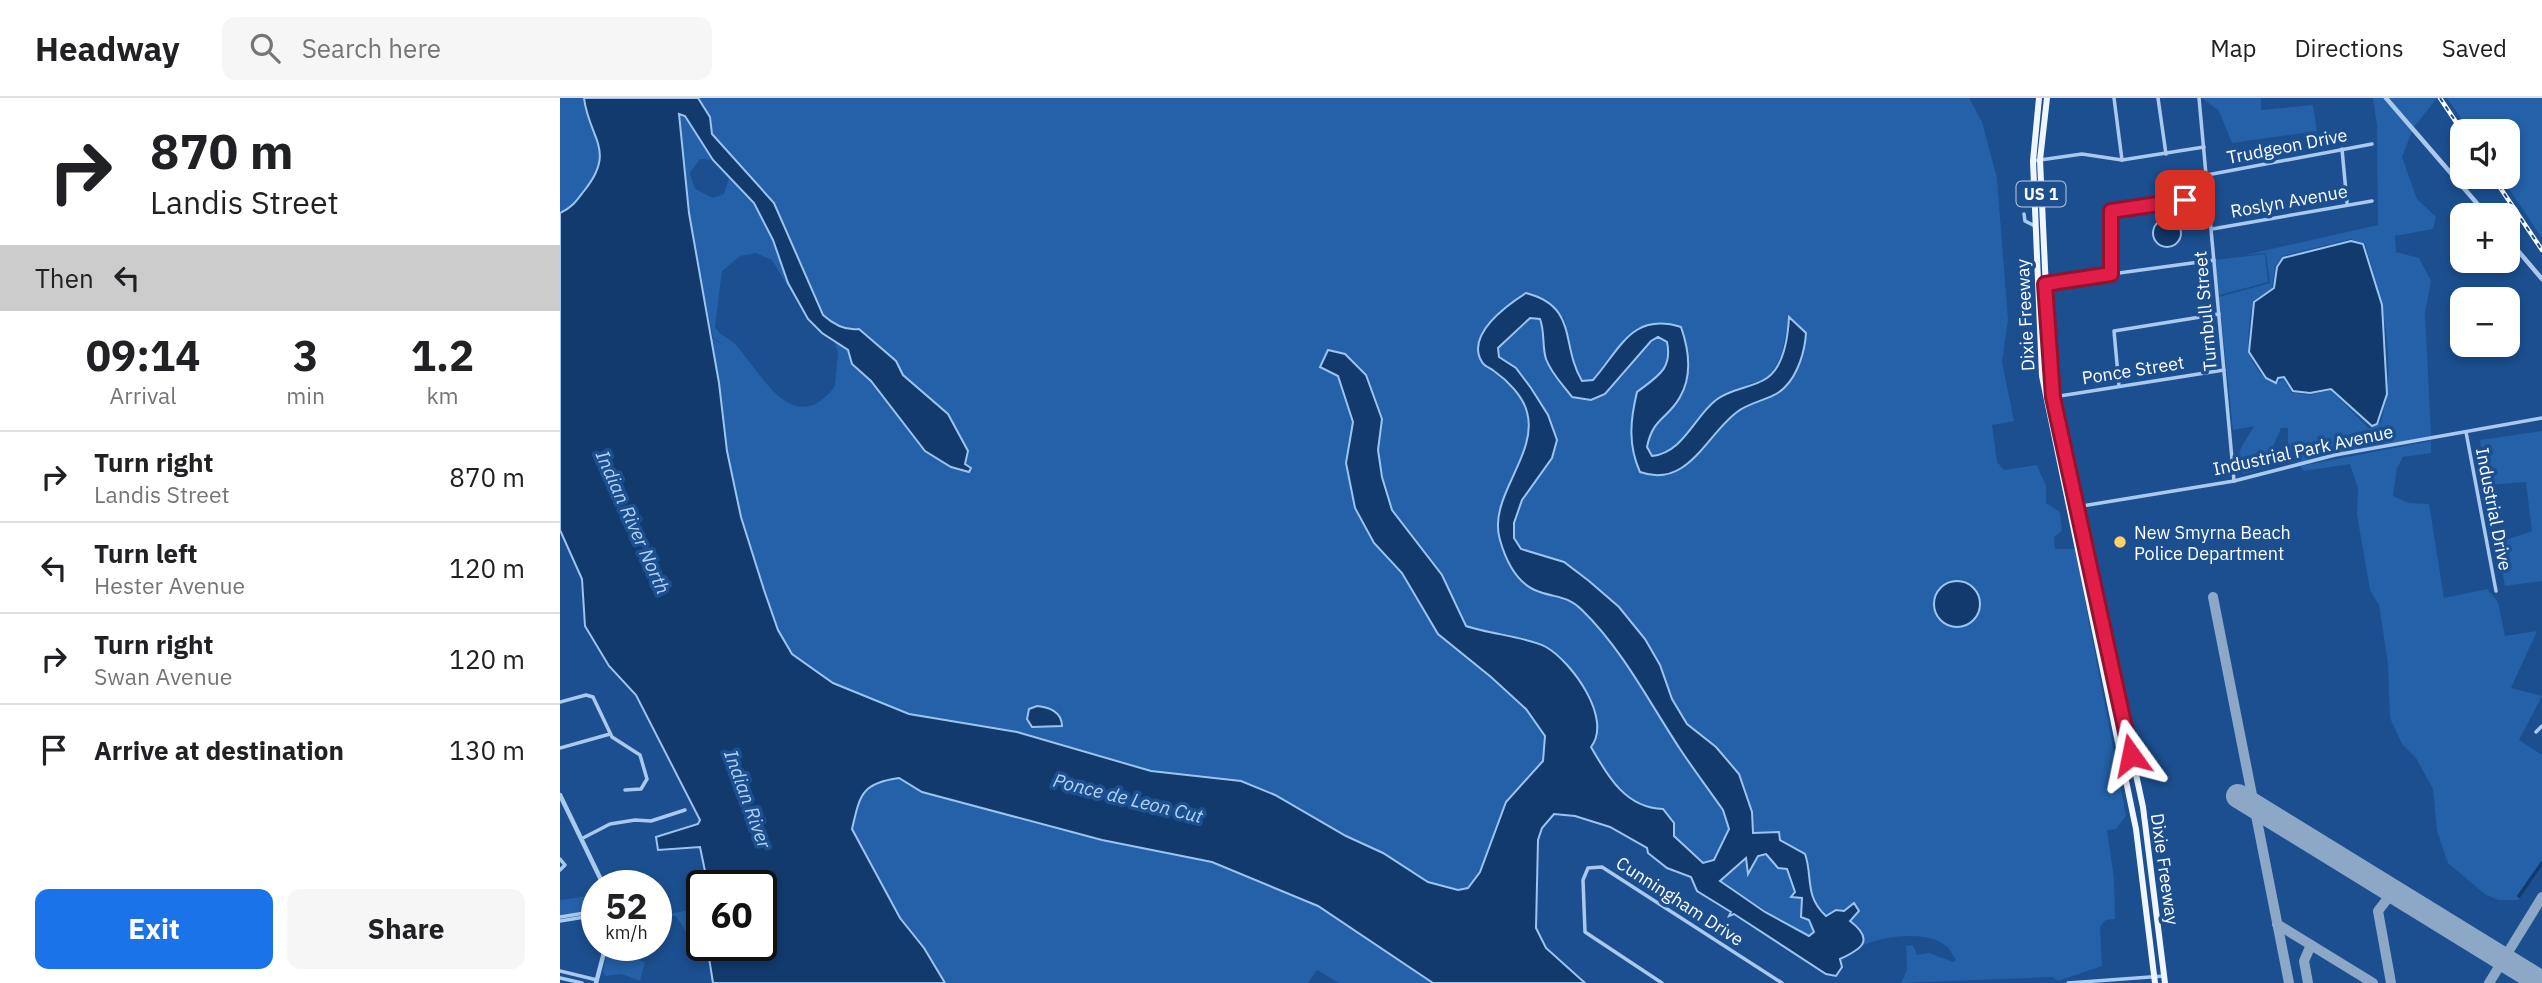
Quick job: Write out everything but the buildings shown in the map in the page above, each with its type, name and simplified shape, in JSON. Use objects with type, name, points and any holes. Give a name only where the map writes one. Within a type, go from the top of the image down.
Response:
[{"type":"main road","name":"Dixie Freeway","points":[[2039,98],[2035,226],[2041,284]]},
{"type":"main road","name":"Dixie Freeway","points":[[2047,98],[2036,161],[2049,398],[2137,781],[2151,854],[2165,979]]},
{"type":"main road","name":"Dixie Freeway","points":[[2073,507],[2140,855],[2154,980]]},
{"type":"street","points":[[2114,98],[2122,160]]},
{"type":"street","points":[[2158,98],[2166,154]]},
{"type":"street","name":"Turnbull Street","points":[[2199,98],[2234,481]]},
{"type":"street","points":[[2386,98],[2477,203]]},
{"type":"street","name":"Trudgeon Drive","points":[[2207,175],[2372,144]]},
{"type":"street","points":[[2036,161],[2082,154],[2122,160],[2204,147]]},
{"type":"street","points":[[2342,149],[2348,204]]},
{"type":"street","points":[[2111,274],[2111,211],[2208,197]]},
{"type":"street","name":"Roslyn Avenue","points":[[2211,229],[2372,201]]},
{"type":"street","points":[[2024,214],[2025,221],[2035,226]]},
{"type":"street","points":[[2520,253],[2542,279]]},
{"type":"street","points":[[2041,284],[2214,260]]},
{"type":"street","points":[[2119,386],[2114,331],[2219,314]]},
{"type":"street","name":"Ponce Street","points":[[2049,398],[2224,370]]},
{"type":"street","name":"Industrial Park Avenue","points":[[2073,507],[2234,481],[2335,455],[2542,418]]},
{"type":"street","name":"Industrial Drive","points":[[2466,432],[2496,591]]},
{"type":"street","points":[[560,702],[586,695],[593,697],[610,734],[615,740],[637,751],[648,772],[647,779],[641,789],[625,790]]},
{"type":"street","points":[[2536,732],[2542,726]]},
{"type":"street","points":[[560,748],[610,734]]},
{"type":"street","points":[[2127,782],[2137,781]]},
{"type":"street","points":[[560,795],[597,870]]},
{"type":"street","points":[[583,838],[610,824],[635,820],[651,821],[685,810]]},
{"type":"street","points":[[560,859],[565,866],[560,870]]},
{"type":"street","name":"Cunningham Drive","points":[[1662,983],[1585,933],[1583,880],[1588,868],[1602,867],[1782,983]]},
{"type":"street","points":[[560,919],[581,916]]},
{"type":"street","points":[[560,971],[596,982],[602,961]]},
{"type":"street","points":[[560,978],[582,983]]},
{"type":"street","points":[[2068,983],[2165,979]]},
{"type":"shaded area","points":[[560,98],[584,98],[600,154],[594,177],[574,204],[560,213]]},
{"type":"shaded area","points":[[677,98],[1969,98],[1982,122],[1997,178],[2008,320],[2002,362],[2014,421],[1992,425],[1997,462],[2004,470],[2037,465],[2046,486],[2046,503],[2060,512],[2062,531],[2054,537],[2055,549],[2075,549],[2126,816],[2116,829],[2107,830],[2114,878],[2115,919],[2106,920],[2100,926],[2102,966],[2058,981],[2052,977],[1901,983],[1907,970],[1906,946],[1913,945],[1917,955],[1929,953],[1953,962],[1956,960],[1950,950],[1938,941],[1916,936],[1892,937],[1862,946],[1864,937],[1805,936],[1719,880],[1745,860],[1753,842],[1752,812],[1716,747],[1687,724],[1672,699],[1660,665],[1645,639],[1619,607],[1564,562],[1521,549],[1514,538],[1514,523],[1522,500],[1552,458],[1548,427],[1539,400],[1524,378],[1499,358],[1498,348],[1530,318],[1540,319],[1545,332],[1546,358],[1572,397],[1621,378],[1651,341],[1658,337],[1667,342],[1668,360],[1665,366],[1637,392],[1632,442],[1640,471],[1704,448],[1718,428],[1735,413],[1785,388],[1789,318],[1781,356],[1768,378],[1748,384],[1663,455],[1652,456],[1647,447],[1650,432],[1680,398],[1687,372],[1662,322],[1606,365],[1593,380],[1582,381],[1578,373],[1564,317],[1505,306],[1487,329],[1479,346],[1480,357],[1487,366],[1509,382],[1527,412],[1529,425],[1524,449],[1503,498],[1501,510],[1506,535],[1522,582],[1539,592],[1564,596],[1581,609],[1612,644],[1723,810],[1729,829],[1714,860],[1703,863],[1694,858],[1649,808],[1631,800],[1615,784],[1591,747],[1596,741],[1486,633],[1466,626],[1442,575],[1392,510],[1382,477],[1378,450],[1382,419],[1338,376],[1353,422],[1346,463],[1355,508],[1374,542],[1402,573],[1438,634],[1526,709],[1545,736],[1543,761],[1506,802],[1480,872],[1468,888],[1458,890],[1428,882],[1383,853],[1346,836],[1275,795],[1241,781],[1151,771],[1017,732],[909,714],[833,683],[792,654],[778,630],[741,517],[727,451],[711,337],[724,346],[713,337],[689,213]],"holes":[[[700,159],[713,160],[729,178],[724,194],[713,198],[695,189],[690,173]],[[756,253],[772,260],[808,319],[834,341],[838,353],[835,386],[820,401],[806,407],[792,405],[780,397],[736,345],[715,327],[722,271],[740,256]]]},
{"type":"shaded area","points":[[2202,98],[2261,98],[2261,110],[2313,105],[2317,131],[2232,143],[2219,111]]},
{"type":"shaded area","points":[[2373,98],[2384,98],[2412,131],[2402,157],[2417,199],[2436,217],[2433,229],[2395,236],[2396,252],[2419,258],[2431,281],[2425,313],[2431,436],[2297,463],[2288,444],[2288,428],[2281,428],[2271,451],[2272,466],[2243,474],[2239,468],[2238,456],[2254,426],[2233,430],[2219,297],[2270,283],[2266,253],[2245,255],[2378,225],[2377,126]],"holes":[[[2351,239],[2365,244],[2382,310],[2388,353],[2386,398],[2381,422],[2369,429],[2331,390],[2310,395],[2292,393],[2283,379],[2276,384],[2265,377],[2252,359],[2248,337],[2253,301],[2272,288],[2275,267],[2282,256]]]},
{"type":"shaded area","points":[[2389,98],[2437,98],[2414,127]]},
{"type":"shaded area","points":[[2447,98],[2542,98],[2542,238],[2509,189],[2520,189],[2520,119],[2462,119]]},
{"type":"shaded area","points":[[2265,254],[2268,282],[2219,295],[2215,260]]},
{"type":"shaded area","points":[[2542,431],[2542,581],[2505,586],[2497,543],[2532,531],[2526,482],[2486,485],[2480,440]]},
{"type":"shaded area","points":[[2431,441],[2431,453],[2403,457],[2397,468],[2393,496],[2409,503],[2429,504],[2444,598],[2487,589],[2498,602],[2505,636],[2537,631],[2511,688],[2542,696],[2519,740],[2542,755],[2542,865],[2518,900],[2499,900],[2486,895],[2448,863],[2437,831],[2433,789],[2416,758],[2402,744],[2390,718],[2388,663],[2379,605],[2370,590],[2357,515],[2358,488],[2350,464],[2304,471],[2300,466]]},
{"type":"shaded area","points":[[899,778],[922,792],[1102,840],[1212,862],[1318,906],[1433,983],[1339,983],[1317,970],[1308,983],[945,983],[924,948],[900,918],[852,829],[857,807],[864,793],[877,783]]},
{"type":"shaded area","points":[[581,897],[581,918],[560,920],[560,900]]},
{"type":"shaded area","points":[[686,911],[686,932],[676,916],[672,916],[672,913]]},
{"type":"shaded area","points":[[605,961],[645,962],[640,981],[622,974],[605,976],[603,972]]},
{"type":"shaded area","points":[[708,961],[713,961],[715,983],[712,983]]},
{"type":"water","points":[[584,98],[698,98],[710,117],[712,134],[774,203],[823,315],[839,326],[859,329],[896,361],[903,375],[948,414],[968,451],[965,464],[971,468],[969,472],[951,467],[925,451],[871,381],[852,364],[848,350],[822,333],[808,319],[788,283],[773,240],[754,203],[713,160],[685,116],[679,114],[689,213],[719,383],[727,451],[741,517],[764,590],[778,630],[792,654],[833,683],[909,714],[1017,732],[1151,771],[1241,781],[1275,795],[1346,836],[1383,853],[1428,882],[1458,890],[1468,888],[1480,872],[1506,802],[1543,761],[1545,736],[1526,709],[1438,634],[1402,573],[1374,543],[1355,508],[1346,463],[1353,422],[1338,376],[1320,367],[1328,350],[1345,354],[1366,375],[1382,419],[1378,450],[1382,477],[1392,510],[1442,575],[1466,626],[1546,647],[1567,665],[1593,707],[1597,722],[1591,747],[1611,780],[1628,797],[1650,807],[1663,809],[1674,823],[1674,836],[1703,863],[1714,860],[1729,829],[1723,810],[1680,749],[1623,659],[1597,626],[1572,602],[1532,589],[1525,584],[1506,556],[1498,524],[1500,508],[1526,444],[1529,428],[1527,412],[1514,389],[1483,363],[1478,352],[1479,342],[1490,322],[1518,298],[1526,293],[1543,299],[1554,307],[1561,317],[1575,367],[1582,381],[1593,380],[1620,345],[1639,329],[1651,324],[1681,327],[1688,353],[1687,380],[1675,404],[1653,430],[1647,447],[1652,456],[1663,453],[1680,441],[1716,400],[1773,373],[1784,350],[1789,317],[1806,333],[1800,362],[1790,382],[1774,395],[1737,412],[1684,467],[1657,475],[1640,472],[1633,452],[1632,423],[1637,392],[1661,372],[1668,360],[1667,342],[1658,337],[1651,341],[1605,394],[1591,400],[1572,397],[1546,359],[1540,319],[1530,318],[1498,348],[1499,357],[1516,368],[1531,388],[1548,415],[1557,440],[1552,458],[1522,500],[1514,523],[1514,538],[1521,549],[1564,562],[1619,607],[1645,639],[1660,665],[1672,699],[1687,724],[1716,747],[1739,774],[1752,812],[1753,833],[1779,832],[1780,840],[1805,854],[1812,893],[1826,916],[1836,910],[1844,911],[1854,903],[1859,911],[1850,921],[1862,934],[1863,943],[1854,952],[1840,959],[1842,967],[1836,976],[1826,974],[1734,914],[1729,916],[1731,912],[1697,891],[1691,877],[1667,868],[1648,853],[1647,848],[1610,827],[1575,816],[1554,814],[1542,828],[1538,840],[1536,928],[1546,948],[1585,983],[1433,983],[1318,906],[1212,862],[1102,840],[922,792],[899,778],[877,783],[864,793],[857,807],[852,829],[900,918],[924,948],[945,983],[713,983],[710,961],[777,961],[777,870],[705,870],[700,847],[658,850],[656,837],[698,824],[700,820],[636,695],[609,666],[585,626],[582,579],[560,530],[560,213],[579,198],[594,177],[599,165],[598,144]],"holes":[[[1766,854],[1778,868],[1787,869],[1795,892],[1791,897],[1802,898],[1801,917],[1809,920],[1814,932],[1809,936],[1765,912],[1720,881],[1746,858],[1748,874],[1758,856]]]},
{"type":"water","points":[[2167,219],[2177,223],[2181,233],[2177,243],[2167,247],[2157,243],[2153,233],[2157,223]]},
{"type":"water","points":[[2351,241],[2363,244],[2382,305],[2387,394],[2377,424],[2372,426],[2331,389],[2310,393],[2293,391],[2284,377],[2278,378],[2276,383],[2266,378],[2249,352],[2254,302],[2274,288],[2277,267],[2283,258]]},
{"type":"water","points":[[1957,581],[1973,588],[1980,604],[1973,620],[1957,627],[1941,620],[1934,604],[1941,588]]},
{"type":"water","points":[[1037,706],[1054,711],[1060,717],[1062,726],[1032,727],[1027,719],[1029,709]]},
{"type":"waterway","points":[[2519,896],[2542,863]]},
{"type":"taxiway","points":[[2213,597],[2289,983]]},
{"type":"taxiway","points":[[2489,983],[2542,897]]},
{"type":"taxiway","points":[[2391,983],[2378,911],[2388,898],[2403,898]]},
{"type":"taxiway","points":[[2277,924],[2373,983]]},
{"type":"taxiway","points":[[2308,983],[2304,961],[2311,945]]},
{"type":"runway","points":[[2238,796],[2542,983]]},
{"type":"railway","points":[[2440,98],[2454,119]]},
{"type":"railway","points":[[2501,189],[2542,250]]},
{"type":"place","name":"New Smyrna Beach Police Department","points":[[2120,542]]},
{"type":"route","points":[[2131,755],[2053,397],[2047,342],[2045,284],[2111,274],[2111,211],[2185,200]]},
{"type":"water label","name":"Indian River North","points":[[633,522]]},
{"type":"water label","name":"Ponce de Leon Cut","points":[[1128,798]]},
{"type":"water label","name":"Indian River","points":[[748,799]]}]
